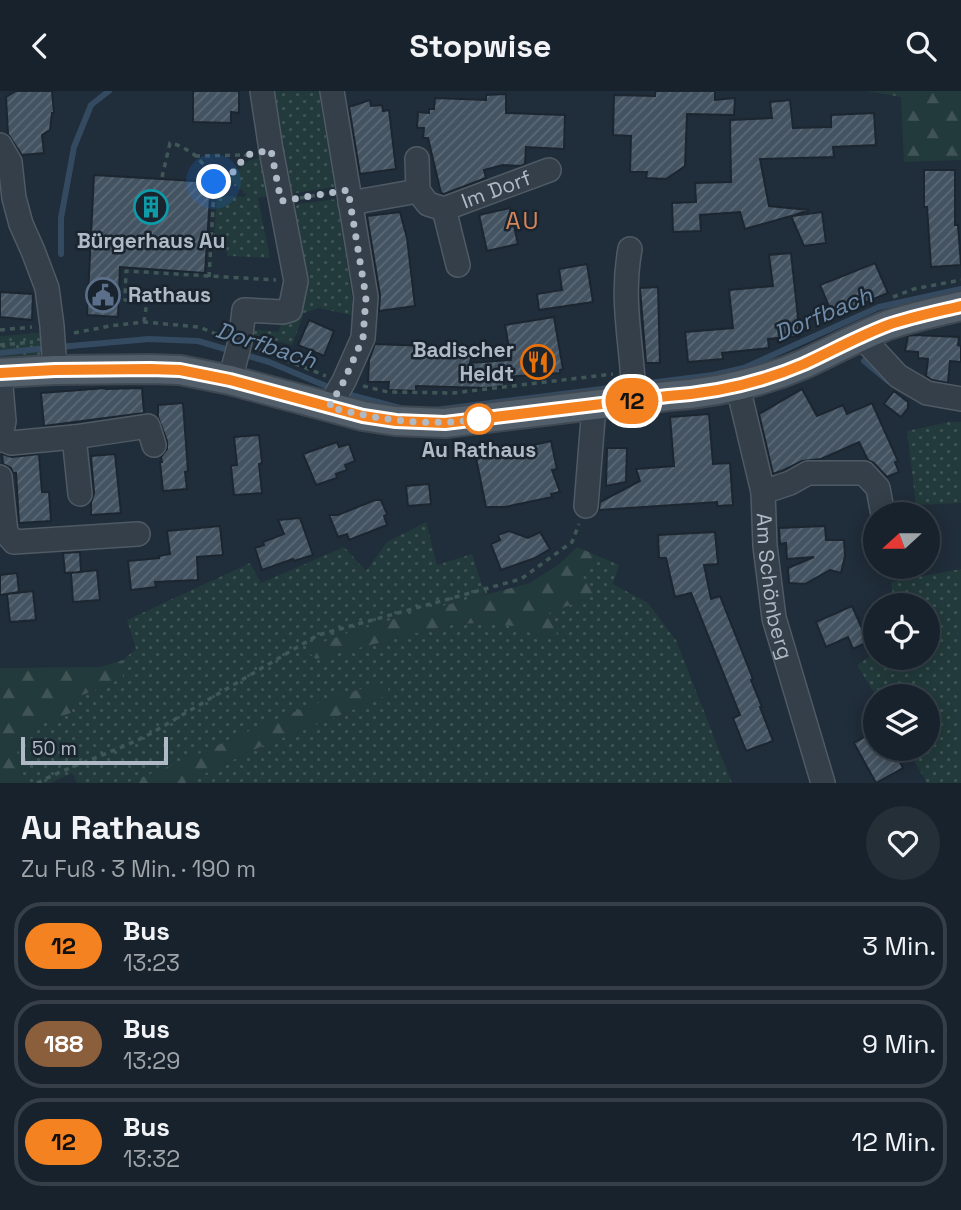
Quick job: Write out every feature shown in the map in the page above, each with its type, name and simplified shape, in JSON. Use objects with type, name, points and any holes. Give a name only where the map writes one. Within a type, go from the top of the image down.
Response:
[{"type":"main road","points":[[0,373],[53,346],[150,369],[180,370],[236,357],[337,392],[363,416],[396,421],[445,423],[594,406],[633,386],[668,396],[738,387],[804,363],[861,336],[908,319],[961,306]]},
{"type":"street","points":[[236,357],[244,310],[290,310],[296,281],[262,91]]},
{"type":"street","points":[[332,91],[366,297],[363,338],[337,392]]},
{"type":"street","points":[[0,145],[10,162],[13,198],[21,224],[47,288],[53,346]]},
{"type":"street","points":[[349,197],[418,191],[417,159]]},
{"type":"street","name":"Im Dorf","points":[[418,191],[428,204],[444,209],[549,170]]},
{"type":"street","name":"Im Dorf","points":[[444,209],[458,265]]},
{"type":"street","points":[[630,249],[626,269],[626,321],[633,386]]},
{"type":"street","points":[[861,336],[898,376],[927,393],[961,399]]},
{"type":"street","points":[[0,373],[4,421],[0,439],[11,443],[148,426],[153,445]]},
{"type":"street","name":"Am Schönberg","points":[[738,387],[764,492],[765,546],[774,618],[823,783]]},
{"type":"street","points":[[586,506],[594,406]]},
{"type":"street","points":[[74,437],[80,494]]},
{"type":"street","points":[[764,492],[808,473],[864,473],[878,488],[881,502]]},
{"type":"street","points":[[0,477],[6,533],[14,542],[138,534]]},
{"type":"path","points":[[162,177],[170,143],[195,156],[215,176],[230,175],[246,155]]},
{"type":"path","points":[[195,156],[246,155],[271,150]]},
{"type":"path","points":[[209,277],[215,176]]},
{"type":"path","points":[[281,201],[349,197]]},
{"type":"path","points":[[144,322],[147,301],[125,300],[126,271],[296,281]]},
{"type":"path","points":[[891,297],[914,289],[961,280]]},
{"type":"path","points":[[0,330],[53,346],[110,326],[144,322],[199,327],[228,339],[236,357],[325,376],[337,392],[433,394],[619,373],[633,386]]},
{"type":"path","points":[[0,345],[42,341],[53,346]]},
{"type":"path","points":[[37,783],[64,769],[150,734],[318,635],[521,579],[572,542],[586,506]]},
{"type":"green space","points":[[266,91],[319,91],[334,187],[284,195]]},
{"type":"green space","points":[[866,91],[961,91],[961,160],[904,162],[901,97]]},
{"type":"green space","points":[[259,158],[268,162],[274,195],[258,198],[270,258],[227,256],[227,251],[213,250],[217,195],[245,197],[246,193],[234,186],[234,183],[224,182],[244,164]]},
{"type":"green space","points":[[337,199],[355,316],[319,308],[304,313],[292,345],[249,334],[250,329],[279,332],[281,320],[295,319],[288,215],[298,204]]},
{"type":"green space","points":[[40,333],[41,357],[0,360],[0,336]]},
{"type":"green space","points":[[961,422],[961,503],[916,502],[907,431]]},
{"type":"green space","points":[[426,522],[437,565],[472,554],[482,585],[487,588],[487,594],[348,633],[306,649],[455,624],[515,626],[535,635],[557,638],[555,624],[548,613],[580,601],[593,592],[583,578],[596,555],[619,565],[613,584],[648,603],[676,640],[732,783],[185,783],[264,745],[389,694],[252,730],[165,770],[126,783],[77,783],[72,773],[51,783],[23,783],[17,754],[20,737],[42,722],[71,713],[74,698],[107,686],[123,676],[123,660],[136,649],[127,620],[250,563],[261,583],[344,547],[366,571],[387,542]]},
{"type":"green space","points":[[577,547],[596,555],[583,578],[594,592],[580,601],[549,613],[555,624],[557,638],[535,635],[514,626],[455,624],[316,659],[305,649],[404,616],[530,583],[558,565]]},
{"type":"green space","points":[[961,569],[961,783],[927,783],[914,761],[940,761],[940,684],[869,684],[857,665],[863,661],[863,670],[940,670],[940,593],[892,593],[891,582],[940,579],[940,573]]},
{"type":"green space","points":[[123,660],[123,676],[107,686],[74,698],[71,713],[42,722],[20,737],[17,754],[23,783],[0,783],[0,668],[100,667]]},
{"type":"green space","points":[[387,682],[389,694],[264,745],[185,783],[126,783],[295,711]]},
{"type":"building","points":[[16,91],[52,91],[54,113],[50,130],[42,135],[44,153],[22,155],[8,134],[6,97]]},
{"type":"building","points":[[193,91],[239,91],[239,113],[231,112],[231,123],[193,122]]},
{"type":"building","points":[[655,91],[715,91],[715,100],[735,98],[734,115],[687,114],[685,166],[666,179],[646,178],[647,172],[630,172],[631,136],[613,135],[614,95],[655,96]]},
{"type":"building","points":[[506,94],[506,113],[565,115],[564,149],[526,147],[525,164],[503,165],[484,170],[486,178],[441,193],[428,138],[423,138],[424,128],[417,128],[418,112],[429,113],[429,109],[434,109],[435,98],[486,100],[486,95]]},
{"type":"building","points":[[370,100],[371,106],[382,105],[383,111],[389,110],[396,169],[360,174],[349,107]]},
{"type":"building","points":[[790,100],[793,128],[831,127],[831,115],[874,113],[876,145],[833,147],[834,157],[760,159],[769,206],[809,210],[792,216],[822,212],[826,243],[804,246],[791,216],[745,229],[740,212],[700,215],[701,231],[673,232],[672,203],[696,202],[695,183],[731,182],[730,120],[772,118],[770,102]]},
{"type":"building","points":[[924,170],[955,170],[955,225],[958,225],[961,265],[931,267],[927,207],[924,207]]},
{"type":"building","name":"Bürgerhaus Au","points":[[94,175],[211,182],[205,273],[120,267],[118,317],[87,315]]},
{"type":"building","points":[[510,208],[518,244],[487,251],[479,215]]},
{"type":"building","points":[[400,212],[407,238],[415,306],[379,311],[380,295],[367,216]]},
{"type":"building","points":[[791,253],[800,336],[768,339],[769,348],[722,353],[723,359],[688,362],[685,332],[733,328],[729,290],[773,286],[769,255]]},
{"type":"building","points":[[875,263],[888,293],[833,316],[820,285]]},
{"type":"building","points":[[587,264],[593,302],[539,310],[537,294],[562,290],[559,269]]},
{"type":"building","points":[[658,287],[660,363],[646,363],[640,288]]},
{"type":"building","points":[[0,292],[33,294],[32,320],[0,317]]},
{"type":"building","points":[[554,317],[563,369],[560,373],[503,377],[504,386],[487,388],[416,386],[416,391],[388,390],[389,382],[368,382],[369,360],[375,344],[427,346],[427,356],[472,354],[470,363],[511,360],[505,325]]},
{"type":"building","points":[[309,320],[334,331],[324,356],[298,345]]},
{"type":"building","points":[[908,336],[959,337],[961,362],[950,361],[948,383],[926,376],[928,359],[918,358],[918,352],[905,351]]},
{"type":"building","points":[[142,388],[144,413],[44,426],[41,393]]},
{"type":"building","points":[[802,389],[817,416],[843,405],[847,414],[872,403],[898,461],[895,462],[899,472],[887,477],[868,460],[859,442],[821,459],[802,461],[773,474],[759,414]]},
{"type":"building","points":[[894,391],[908,402],[908,408],[901,417],[884,404]]},
{"type":"building","points":[[183,403],[187,489],[163,491],[160,462],[167,449],[167,441],[158,417],[158,405]]},
{"type":"building","points":[[709,414],[713,464],[730,463],[733,505],[717,506],[717,502],[599,510],[600,502],[640,481],[636,469],[674,466],[670,417]]},
{"type":"building","points":[[259,435],[262,493],[234,495],[231,466],[237,465],[234,437]]},
{"type":"building","points":[[551,441],[557,469],[552,470],[560,492],[551,494],[552,497],[505,507],[486,507],[476,458]]},
{"type":"building","points":[[337,442],[339,447],[349,444],[355,461],[345,465],[347,470],[336,474],[337,478],[316,485],[303,454]]},
{"type":"building","points":[[607,448],[627,448],[626,482],[606,486]]},
{"type":"building","points":[[2,454],[12,457],[39,454],[42,492],[49,492],[51,521],[19,523],[16,473],[3,464]]},
{"type":"building","points":[[115,454],[121,513],[91,515],[94,493],[91,456]]},
{"type":"building","points":[[429,484],[431,504],[408,506],[406,486]]},
{"type":"building","points":[[381,500],[387,514],[384,516],[387,525],[349,540],[347,534],[338,537],[329,515],[338,515]]},
{"type":"building","points":[[300,518],[313,555],[262,570],[255,548],[284,534],[278,520]]},
{"type":"building","points":[[220,526],[223,555],[197,557],[198,580],[155,582],[156,587],[131,590],[128,561],[159,558],[170,554],[167,531]]},
{"type":"building","points":[[825,526],[826,540],[844,540],[845,556],[841,573],[830,570],[805,584],[789,583],[788,568],[814,557],[787,559],[786,543],[780,544],[779,528]]},
{"type":"building","points":[[509,531],[528,538],[540,532],[550,549],[535,558],[501,570],[491,544],[500,540],[498,535]]},
{"type":"building","points":[[715,532],[718,564],[704,565],[711,599],[720,596],[753,679],[751,680],[773,741],[746,751],[733,718],[740,715],[691,593],[675,597],[666,558],[659,558],[658,535]]},
{"type":"building","points":[[80,552],[81,572],[65,573],[63,553]]},
{"type":"building","points":[[97,570],[100,600],[73,602],[71,573]]},
{"type":"building","points":[[17,573],[19,592],[0,595],[0,575]]},
{"type":"building","points":[[33,591],[36,620],[10,622],[7,594]]},
{"type":"building","points":[[852,606],[863,631],[863,644],[853,649],[848,637],[826,647],[816,622]]},
{"type":"building","points":[[863,738],[863,759],[854,743]]},
{"type":"building","points":[[864,761],[899,761],[903,768],[876,783]]},
{"type":"waterway","points":[[61,254],[61,218],[74,147],[91,105],[109,91]]},
{"type":"waterway","name":"Dorfbach","points":[[435,410],[713,375],[744,368],[879,307],[961,289]]},
{"type":"waterway","name":"Dorfbach","points":[[59,347],[149,339],[198,341],[232,351]]},
{"type":"waterway","name":"Dorfbach","points":[[0,353],[48,348]]},
{"type":"waterway","name":"Dorfbach","points":[[242,354],[269,362],[333,389]]},
{"type":"waterway","points":[[864,361],[888,381]]},
{"type":"waterway","name":"Dorfbach","points":[[343,393],[400,408]]},
{"type":"bus line","name":"12","points":[[0,373],[180,370],[230,380],[363,416],[396,421],[445,423],[738,387],[804,363],[888,325],[961,306]]},
{"type":"place","name":"Bürgerhaus Au","points":[[151,207]]},
{"type":"place","name":"Rathaus","points":[[103,295]]},
{"type":"place","name":"Badischer Heldt","points":[[538,362]]},
{"type":"place","name":"Au Rathaus","points":[[479,419]]},
{"type":"district","name":"AU","points":[[523,221]]},
{"type":"route","points":[[214,182],[215,176],[230,175],[246,155],[271,150],[281,201],[348,190],[366,297],[363,338],[329,407],[396,421],[445,423],[479,419]]}]
